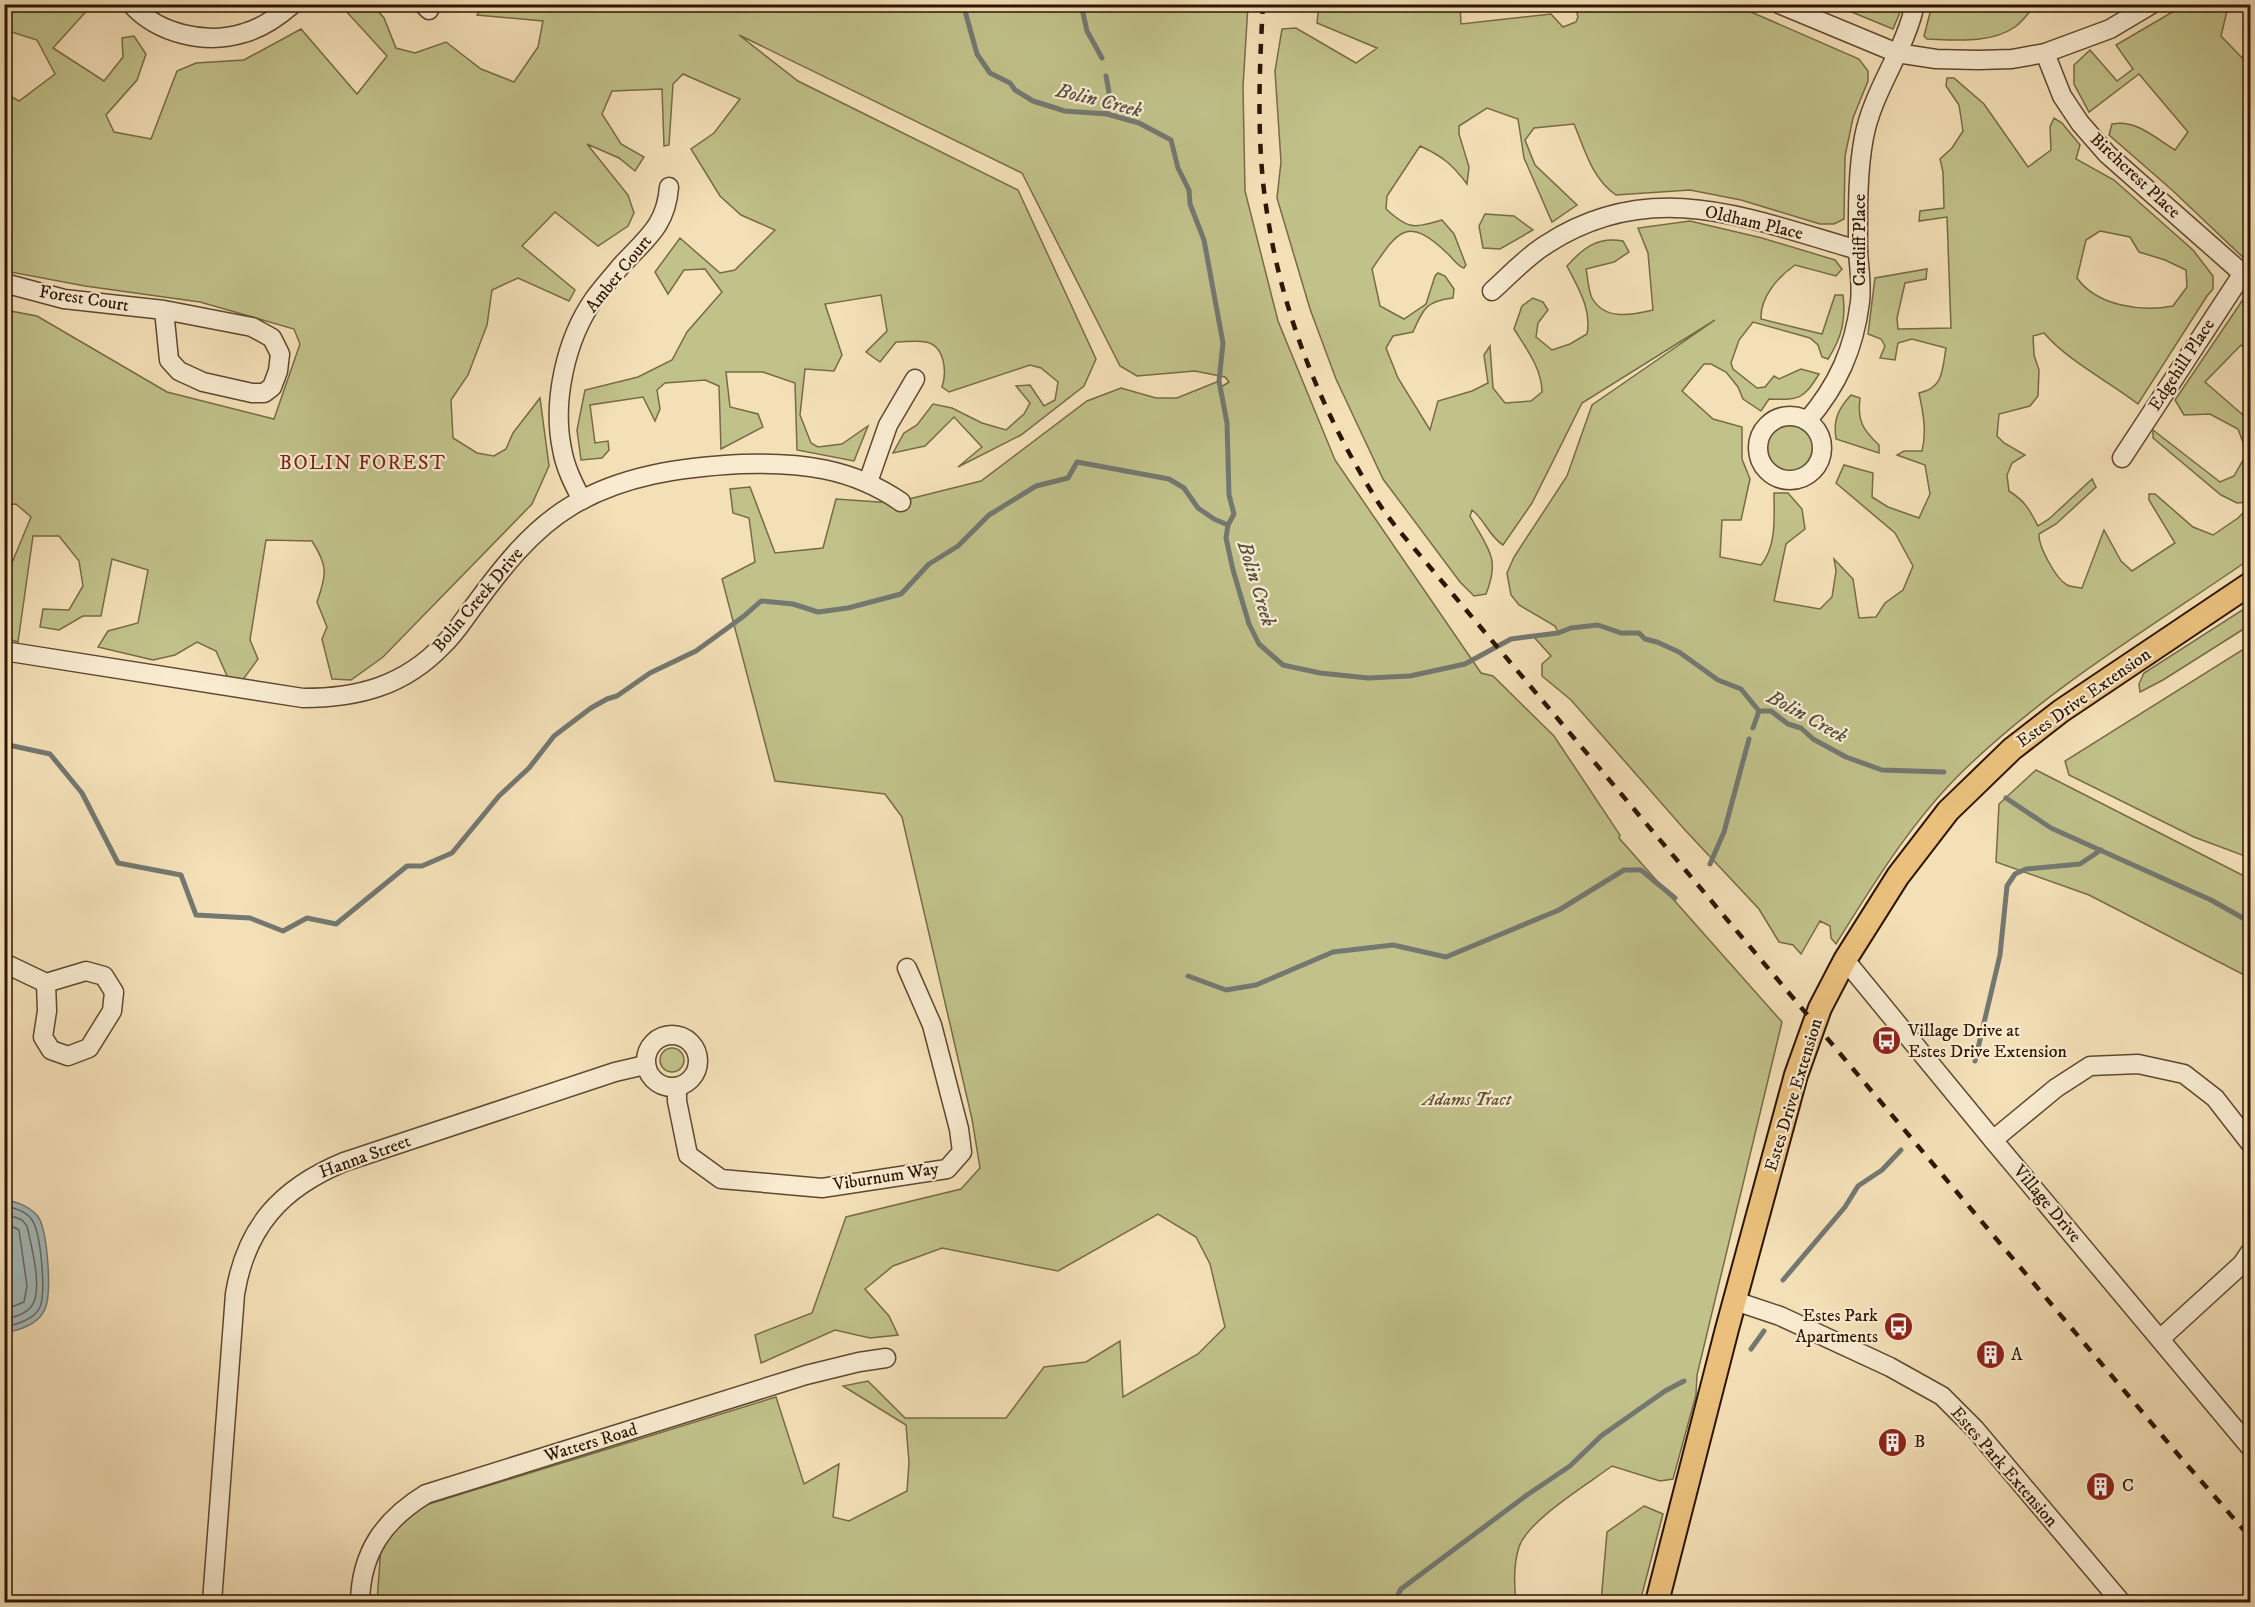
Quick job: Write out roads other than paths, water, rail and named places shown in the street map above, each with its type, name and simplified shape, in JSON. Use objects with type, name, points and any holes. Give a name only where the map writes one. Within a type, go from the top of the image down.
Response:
[{"type":"main road","name":"Estes Drive Extension","points":[[1657,1602],[1796,1075],[1820,1008],[1845,960],[1898,876],[1948,811],[2012,749],[2061,711],[2250,584]]},
{"type":"street","points":[[131,4],[150,22],[164,29],[201,37],[224,37],[244,33],[280,15],[293,4]]},
{"type":"street","points":[[1779,4],[1897,53],[1936,59],[1978,60],[2012,59],[2045,53],[2110,29],[2152,4]]},
{"type":"street","name":"Cardiff Place","points":[[1807,421],[1827,398],[1844,365],[1854,335],[1860,299],[1858,250],[1860,162],[1864,135],[1872,108],[1912,21],[1915,4]]},
{"type":"street","name":"Birchcrest Place","points":[[2045,53],[2062,96],[2080,123],[2100,146],[2161,203],[2247,277]]},
{"type":"street","name":"Amber Court","points":[[582,500],[571,479],[561,447],[559,410],[563,372],[593,300],[657,227],[665,211],[669,187]]},
{"type":"street","name":"Oldham Place","points":[[1492,291],[1546,244],[1587,223],[1628,210],[1679,207],[1737,215],[1858,250]]},
{"type":"street","name":"Edgehill Place","points":[[2122,458],[2247,277]]},
{"type":"street","name":"Forest Court","points":[[4,283],[64,299],[164,310],[252,327],[272,338],[280,354],[278,371],[272,387],[264,393],[252,393],[203,382],[179,371],[169,360],[164,310]]},
{"type":"street","points":[[868,482],[888,424],[915,380]]},
{"type":"street","name":"Bolin Creek Drive","points":[[4,651],[303,698],[334,698],[359,694],[384,686],[429,659],[445,644],[503,567],[530,538],[570,506],[619,484],[656,473],[714,466],[800,465],[844,473],[868,482],[901,502]]},
{"type":"street","name":"Village Drive","points":[[1845,960],[2250,1447]]},
{"type":"street","points":[[4,963],[46,983],[86,971],[104,976],[114,992],[112,1011],[89,1048],[69,1056],[51,1050],[43,1036],[47,1011],[46,983]]},
{"type":"street","name":"Viburnum Way","points":[[677,1088],[677,1101],[688,1155],[721,1179],[822,1188],[947,1169],[962,1152],[959,1129],[932,1025],[907,968]]},
{"type":"street","points":[[672,1035],[690,1041],[698,1057],[695,1075],[689,1082],[677,1088],[668,1088],[654,1081],[645,1065],[645,1056],[649,1047],[663,1036],[672,1035]]},
{"type":"street","points":[[1993,1140],[2056,1088],[2090,1066],[2138,1064],[2184,1074],[2215,1098],[2250,1143]]},
{"type":"street","name":"Hanna Street","points":[[212,1602],[235,1294],[238,1274],[250,1242],[262,1222],[279,1201],[298,1185],[344,1162],[615,1072],[645,1065]]},
{"type":"street","points":[[2160,1339],[2242,1264],[2250,1252]]},
{"type":"street","name":"Estes Park Extension","points":[[1735,1301],[1780,1316],[1890,1367],[1942,1396],[1975,1429],[2121,1602]]},
{"type":"street","name":"Watters Road","points":[[360,1602],[364,1570],[381,1533],[393,1518],[426,1494],[806,1375],[886,1358]]},
{"type":"water","points":[[5,1200],[24,1206],[34,1212],[40,1220],[47,1252],[49,1280],[47,1303],[41,1316],[27,1326],[5,1333]]},
{"type":"waterway","name":"Bolin Creek","points":[[963,4],[977,54],[990,73],[1010,83],[1015,90],[1033,101],[1065,111],[1107,114],[1139,123],[1171,140],[1178,168],[1189,190],[1190,204],[1204,240],[1223,343],[1219,381],[1227,423],[1229,495],[1234,514],[1228,525],[1226,538],[1249,624],[1259,644],[1283,665],[1320,673],[1368,678],[1410,676],[1465,664],[1511,639],[1598,625],[1621,633],[1639,633],[1645,639],[1679,652],[1718,680],[1741,689],[1759,711],[1771,711],[1788,724],[1801,728],[1813,739],[1846,757],[1882,770],[1944,772]]},
{"type":"waterway","points":[[1081,4],[1087,31],[1102,58]]},
{"type":"waterway","points":[[1106,76],[1109,92],[1107,114]]},
{"type":"waterway","points":[[4,744],[50,754],[82,793],[118,863],[181,875],[196,915],[250,918],[283,931],[307,918],[336,924],[407,866],[422,866],[452,853],[499,796],[529,768],[554,736],[591,708],[617,696],[650,673],[696,651],[761,601],[793,604],[818,612],[848,608],[901,594],[929,564],[958,546],[989,515],[1036,486],[1068,478],[1077,462],[1169,479],[1184,488],[1198,508],[1228,525]]},
{"type":"waterway","points":[[1753,728],[1759,711]]},
{"type":"waterway","points":[[1710,864],[1724,832],[1749,739]]},
{"type":"waterway","name":"Bolin Creek","points":[[2006,798],[2051,828],[2211,900],[2250,922]]},
{"type":"waterway","points":[[1975,1061],[2000,955],[2007,886],[2015,874],[2026,869],[2080,864],[2101,850]]},
{"type":"waterway","points":[[1188,976],[1226,990],[1256,985],[1333,952],[1393,945],[1446,957],[1559,910],[1624,870],[1641,870],[1675,898]]},
{"type":"waterway","points":[[1783,1280],[1845,1207],[1858,1186],[1882,1170],[1901,1150]]},
{"type":"waterway","points":[[1751,1349],[1764,1331]]},
{"type":"waterway","points":[[1394,1602],[1401,1589],[1527,1495],[1570,1466],[1601,1436],[1665,1391],[1684,1381]]},
{"type":"railway","points":[[1263,4],[1260,138],[1264,192],[1275,255],[1294,327],[1321,396],[1354,463],[1379,504],[2181,1458],[2250,1537]]},
{"type":"place","name":"Village Drive at Estes Drive Extension","points":[[1887,1041]]},
{"type":"place","name":"Estes Park Apartments","points":[[1899,1326]]},
{"type":"place","name":"A","points":[[1990,1355]]},
{"type":"place","name":"B","points":[[1893,1442]]},
{"type":"place","name":"C","points":[[2101,1486]]},
{"type":"district","name":"BOLIN FOREST","points":[[363,463]]},
{"type":"park label","name":"Adams Tract","points":[[1467,1100]]}]
